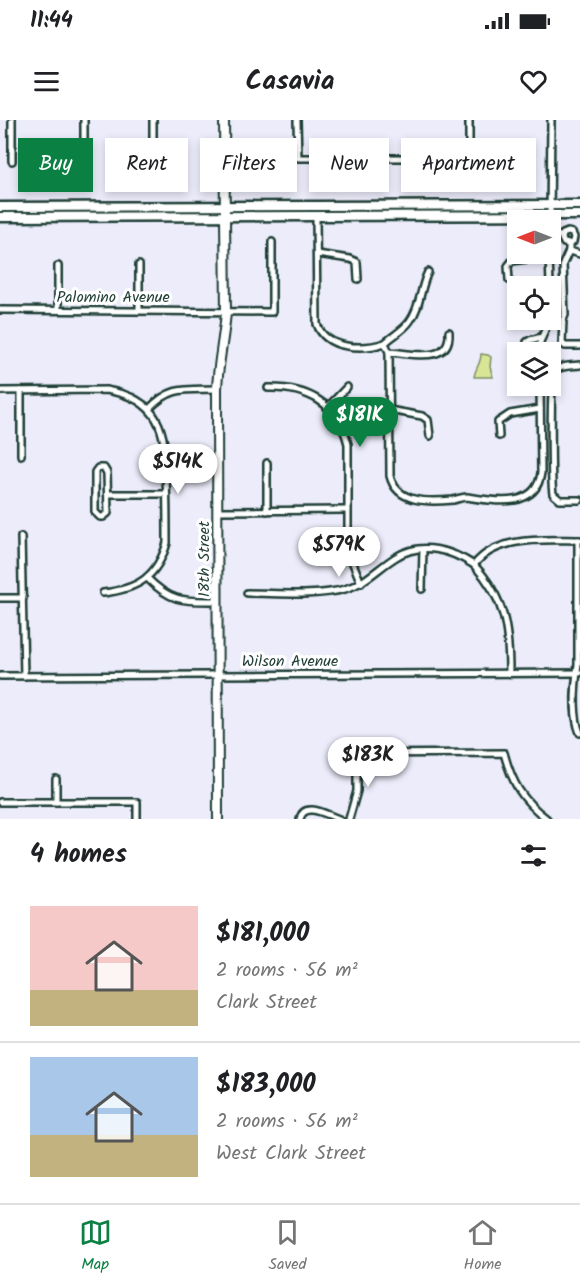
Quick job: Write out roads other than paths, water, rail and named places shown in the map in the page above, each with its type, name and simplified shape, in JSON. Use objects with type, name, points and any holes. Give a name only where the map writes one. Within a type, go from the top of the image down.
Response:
[{"type":"main road","name":"18th Street","points":[[218,819],[217,389],[226,312],[224,120]]},
{"type":"main road","points":[[561,211],[580,205]]},
{"type":"main road","points":[[0,207],[226,206],[507,213]]},
{"type":"main road","points":[[0,217],[507,214]]},
{"type":"main road","points":[[561,214],[580,215]]},
{"type":"street","points":[[12,120],[12,161]]},
{"type":"street","points":[[84,120],[84,138]]},
{"type":"street","points":[[153,120],[153,138]]},
{"type":"street","points":[[297,120],[298,158],[469,158],[469,120]]},
{"type":"street","points":[[550,120],[550,210]]},
{"type":"street","points":[[316,216],[317,324],[328,340],[344,345],[385,343],[409,322],[419,304],[422,283],[429,272]]},
{"type":"street","points":[[568,244],[573,242],[573,235],[567,232],[562,236],[563,241],[568,244],[569,251],[563,264],[565,315],[562,343],[565,346],[580,346]]},
{"type":"street","name":"Palomino Avenue","points":[[0,310],[273,312],[272,242]]},
{"type":"street","points":[[569,251],[580,254]]},
{"type":"street","points":[[317,254],[357,262],[358,279]]},
{"type":"street","points":[[139,265],[139,310]]},
{"type":"street","points":[[58,266],[58,310]]},
{"type":"street","points":[[540,342],[545,330]]},
{"type":"street","points":[[389,352],[438,354],[446,349],[450,341],[449,332]]},
{"type":"street","points":[[528,342],[542,337]]},
{"type":"street","points":[[385,343],[389,352],[390,476],[396,489],[413,500],[450,500],[466,497],[481,500],[521,499],[529,496],[538,484],[541,473],[540,396]]},
{"type":"street","points":[[580,364],[561,367],[555,371],[552,378],[553,494],[560,500],[580,500]]},
{"type":"street","points":[[327,408],[347,387]]},
{"type":"street","points":[[268,388],[306,392],[317,398],[345,429],[348,444],[348,551],[361,582]]},
{"type":"street","points":[[149,409],[167,393],[176,390],[217,389]]},
{"type":"street","points":[[0,391],[112,391],[129,397],[149,409],[161,427],[164,437],[167,543],[163,557],[147,578],[122,591],[103,593]]},
{"type":"street","points":[[21,391],[21,455]]},
{"type":"street","points":[[499,436],[498,422],[505,416],[540,409]]},
{"type":"street","points":[[389,410],[423,416],[428,420],[430,436]]},
{"type":"street","points":[[267,463],[267,511]]},
{"type":"street","points":[[98,468],[106,470],[109,494],[108,513],[100,518],[95,512],[95,472],[98,468]]},
{"type":"street","points":[[109,494],[166,494]]},
{"type":"street","points":[[218,511],[348,510]]},
{"type":"street","points":[[21,537],[24,676]]},
{"type":"street","points":[[474,566],[486,552],[503,546],[540,540],[579,540],[579,673],[576,721],[580,734]]},
{"type":"street","points":[[423,549],[423,589]]},
{"type":"street","points":[[247,593],[332,592],[361,582],[396,557],[423,549],[450,552],[474,566],[493,589],[501,606],[508,635],[509,673]]},
{"type":"street","points":[[147,578],[161,592],[172,598],[186,601],[217,601]]},
{"type":"street","points":[[0,598],[23,598]]},
{"type":"street","name":"Wilson Avenue","points":[[0,676],[579,673]]},
{"type":"street","points":[[350,819],[357,791],[357,754],[504,753],[510,776],[520,793],[547,819]]},
{"type":"street","points":[[56,779],[56,802]]},
{"type":"street","points":[[0,802],[137,802],[137,819]]},
{"type":"street","points":[[300,819],[305,810],[339,819]]}]
